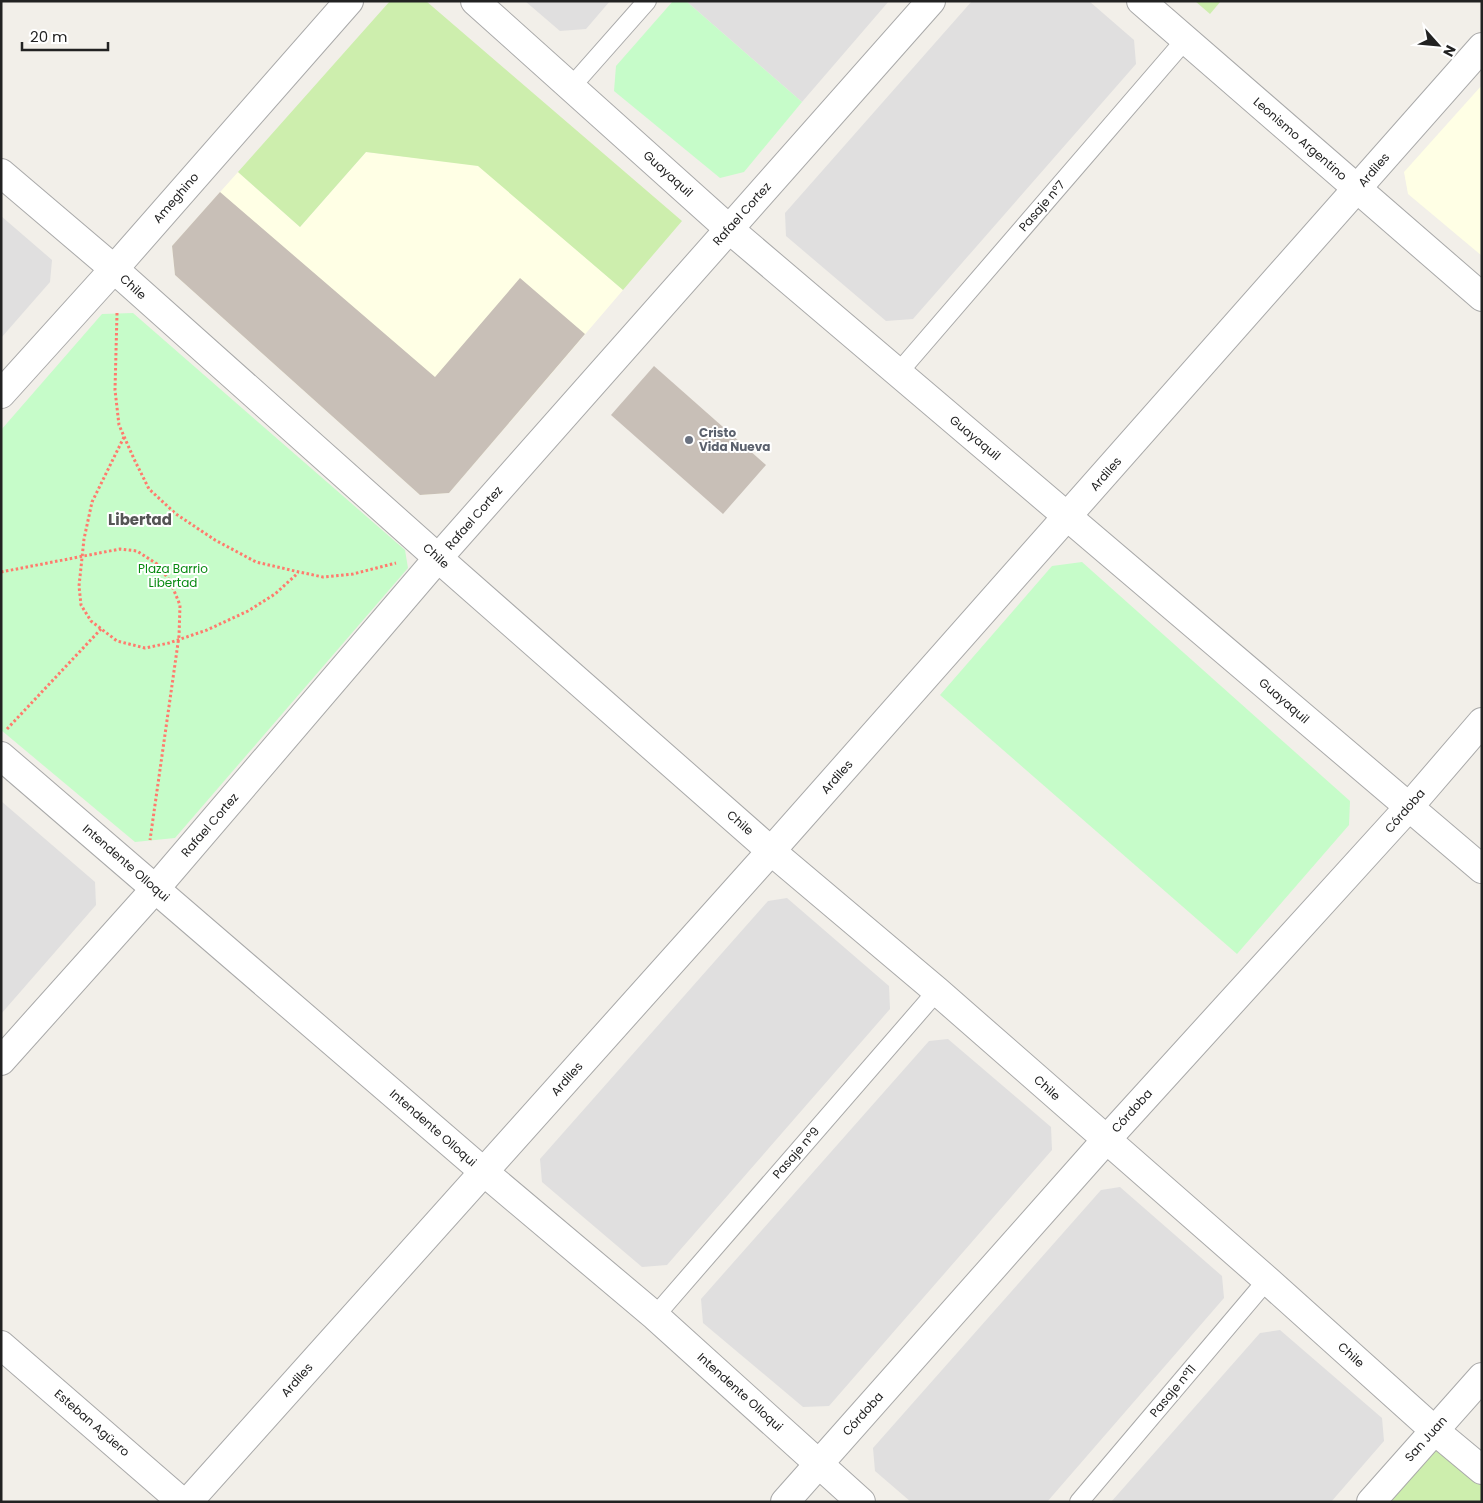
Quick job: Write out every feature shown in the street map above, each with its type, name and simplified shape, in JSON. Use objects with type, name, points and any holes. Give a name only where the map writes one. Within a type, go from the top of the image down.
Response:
[{"type":"street","name":"Ameghino","points":[[1,394],[114,269],[349,1]]},
{"type":"street","name":"Guayaquil","points":[[475,1],[729,229],[1482,869]]},
{"type":"street","name":"Rafael Cortez","points":[[1,1061],[155,889],[438,558],[931,1]]},
{"type":"street","name":"Leonismo Argentino","points":[[1141,1],[1482,297]]},
{"type":"street","name":"Ardiles","points":[[188,1502],[771,851],[1482,47]]},
{"type":"street","name":"Chile","points":[[1,173],[114,269],[771,851],[937,991],[1267,1280],[1434,1430],[1482,1470]]},
{"type":"street","name":"Córdoba","points":[[785,1502],[1106,1140],[1408,808],[1482,722]]},
{"type":"street","name":"Intendente Olloqui","points":[[3,744],[155,889],[484,1172],[655,1316],[861,1502]]},
{"type":"street","name":"Esteban Agüero","points":[[1,1345],[182,1502]]},
{"type":"street","name":"San Juan","points":[[1371,1502],[1482,1377]]},
{"type":"lane","points":[[571,87],[647,1]]},
{"type":"lane","name":"Pasaje nº7","points":[[898,373],[1185,40]]},
{"type":"lane","name":"Pasaje nº9","points":[[655,1316],[937,991]]},
{"type":"lane","name":"Pasaje nº11","points":[[1079,1502],[1267,1280]]},
{"type":"path","points":[[117,314],[115,390],[119,425],[149,489],[176,514],[215,540],[256,562],[299,572],[323,577],[353,574],[397,563]]},
{"type":"path","points":[[124,437],[92,502],[80,568],[79,586],[82,605],[91,621],[100,628],[117,641],[145,648],[169,643],[207,630],[248,611],[275,594],[299,572]]},
{"type":"path","points":[[1,572],[120,549],[137,551],[157,564],[170,581],[180,605],[179,636],[150,840]]},
{"type":"path","points":[[3,744],[100,628]]},
{"type":"shaded area","points":[[525,1],[610,1],[586,29],[560,31]]},
{"type":"shaded area","points":[[686,1],[889,1],[802,102]]},
{"type":"shaded area","points":[[972,1],[1089,1],[1134,40],[1136,64],[913,319],[886,321],[786,236],[785,213]]},
{"type":"shaded area","points":[[1482,85],[1482,256],[1408,194],[1404,172]]},
{"type":"shaded area","points":[[366,152],[478,165],[623,290],[449,493],[420,495],[175,275],[172,246],[238,172],[300,227]]},
{"type":"shaded area","points":[[1,216],[52,260],[50,282],[1,338]]},
{"type":"shaded area","points":[[1,801],[95,882],[96,905],[1,1014]]},
{"type":"shaded area","points":[[787,898],[889,986],[890,1009],[667,1265],[642,1267],[542,1182],[540,1159],[768,901]]},
{"type":"shaded area","points":[[948,1039],[1051,1127],[1052,1150],[829,1406],[803,1407],[703,1323],[701,1299],[929,1041]]},
{"type":"shaded area","points":[[1120,1187],[1222,1276],[1224,1298],[1047,1502],[911,1502],[875,1471],[873,1448],[1101,1190]]},
{"type":"shaded area","points":[[1280,1330],[1382,1418],[1384,1441],[1331,1502],[1111,1502],[1260,1333]]},
{"type":"green space","points":[[390,1],[426,1],[682,221],[623,290],[478,166],[366,152],[300,227],[238,172]]},
{"type":"green space","points":[[673,1],[686,1],[802,102],[744,172],[720,178],[614,91],[616,66]]},
{"type":"green space","points":[[1195,1],[1221,1],[1210,14]]},
{"type":"green space","name":"Plaza Barrio Libertad","points":[[133,313],[405,550],[408,568],[175,838],[135,842],[1,730],[1,430],[102,314]]},
{"type":"green space","points":[[1082,562],[1350,801],[1349,825],[1237,954],[940,695],[1052,566]]},
{"type":"green space","points":[[1434,1430],[1482,1470],[1482,1502],[1370,1502]]},
{"type":"building","points":[[220,192],[435,377],[520,278],[585,334],[449,493],[420,495],[175,275],[172,246]]},
{"type":"building","name":"Cristo Vida Nueva","points":[[654,366],[766,465],[723,514],[611,415]]},
{"type":"place","name":"Cristo Vida Nueva","points":[[689,440]]},
{"type":"district","name":"Libertad","points":[[140,520]]}]
